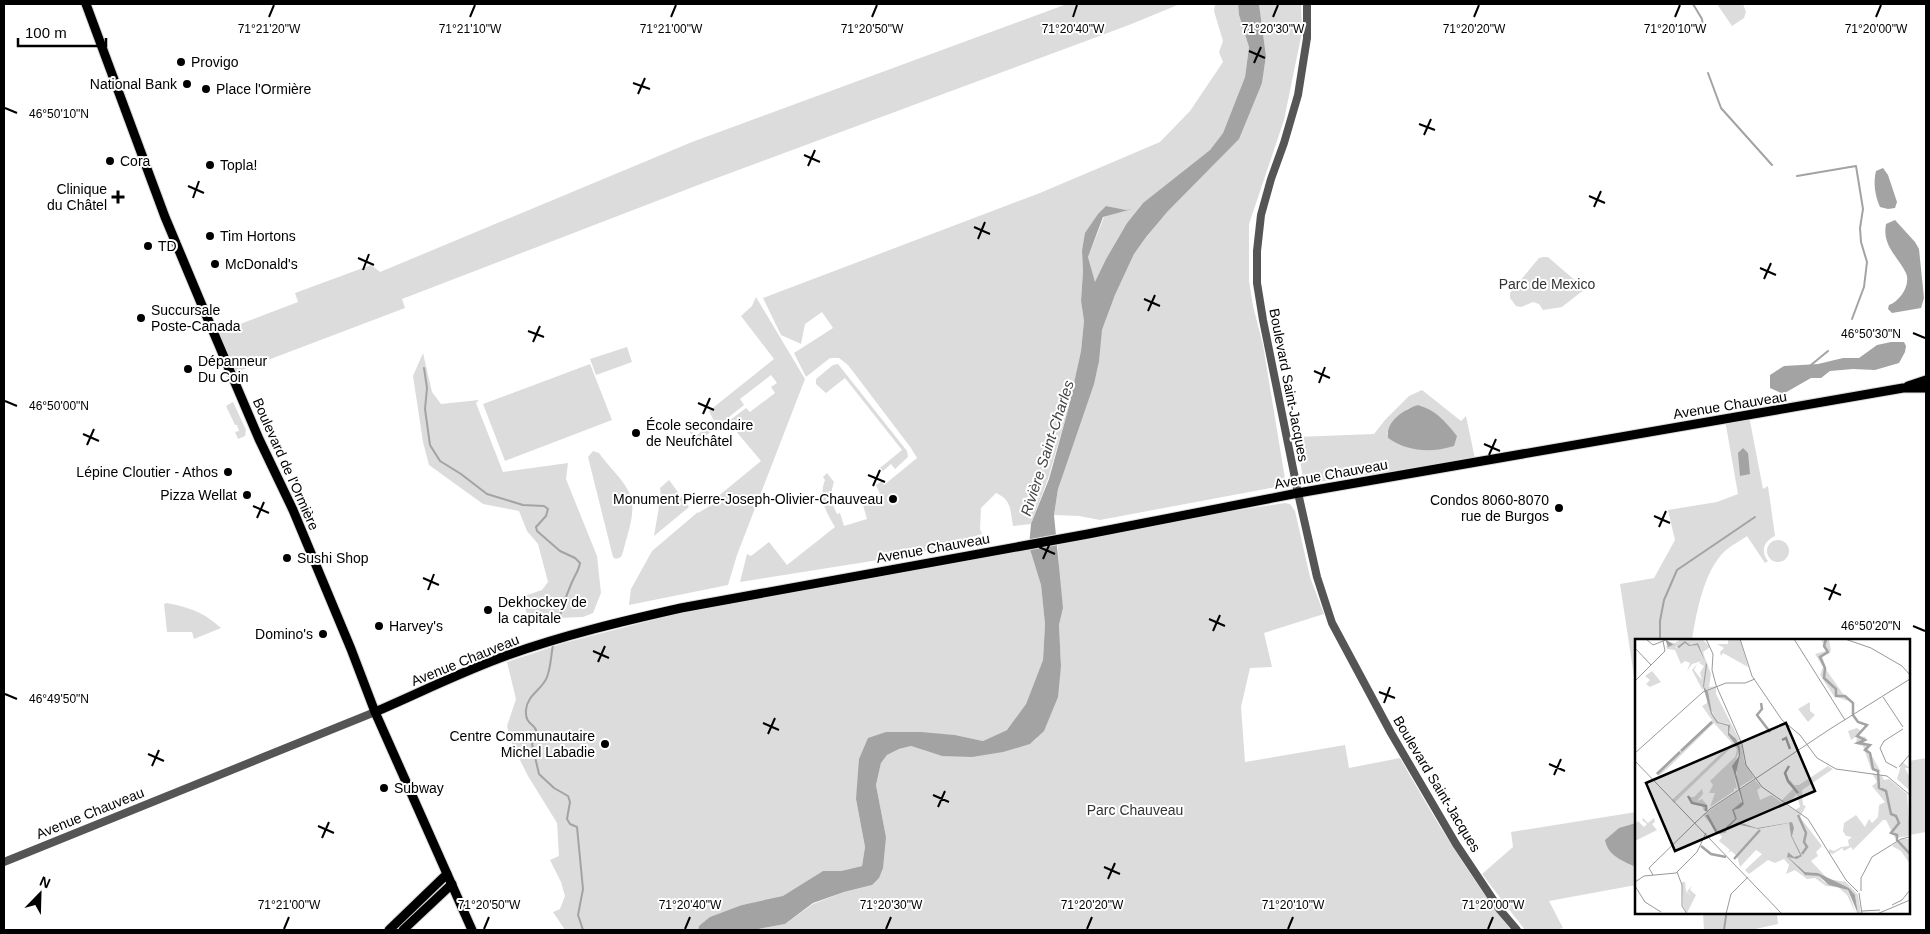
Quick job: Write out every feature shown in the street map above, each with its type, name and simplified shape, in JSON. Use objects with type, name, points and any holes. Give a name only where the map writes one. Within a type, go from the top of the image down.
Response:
[{"type":"main road","name":"Boulevard de l'Ormière","points":[[86,4],[166,218],[256,431],[296,517],[375,712],[472,930]]},
{"type":"main road","name":"Avenue Chauveau","points":[[375,712],[507,656],[622,621],[1298,493],[1903,388],[1926,380]]},
{"type":"main road","name":"Avenue Chauveau","points":[[1903,388],[1926,388]]},
{"type":"main road","points":[[389,930],[447,874]]},
{"type":"main road","points":[[403,930],[452,884]]},
{"type":"street","name":"Boulevard Saint-Jacques","points":[[1307,4],[1308,22],[1298,95],[1261,215],[1256,251],[1257,283],[1263,320],[1317,577],[1332,623],[1391,733],[1456,844],[1500,910],[1517,930]]},
{"type":"street","name":"Avenue Chauveau","points":[[4,862],[375,712]]},
{"type":"green space","points":[[1067,4],[1180,4],[1129,25],[706,182],[402,299],[405,308],[231,374],[214,334],[298,302],[295,293],[371,265],[380,272],[692,142]]},
{"type":"green space","points":[[1215,4],[1238,4],[1239,15],[1249,47],[1245,77],[1223,133],[1210,150],[1142,204],[1127,223],[1106,259],[1095,283],[1088,257],[1104,217],[1124,210],[1106,206],[1082,251],[1081,301],[1084,321],[1081,351],[1068,410],[1048,479],[1031,524],[1013,526],[1008,502],[996,493],[981,508],[980,529],[982,534],[916,554],[740,582],[747,554],[751,556],[769,542],[787,565],[835,527],[824,505],[822,493],[825,480],[823,477],[827,473],[834,482],[832,502],[837,514],[840,513],[844,526],[867,519],[863,505],[873,502],[879,497],[880,494],[876,485],[882,481],[884,485],[917,458],[848,365],[839,358],[830,358],[806,377],[794,353],[833,328],[822,312],[805,324],[801,344],[781,335],[763,298],[1040,193],[1160,142],[1190,111],[1223,62],[1219,52],[1223,41],[1214,11]]},
{"type":"green space","points":[[1259,4],[1301,4],[1302,32],[1284,120],[1249,224],[1249,281],[1263,345],[1286,485],[1100,520],[1079,516],[1054,515],[1058,489],[1102,330],[1115,295],[1134,254],[1262,83],[1266,56]]},
{"type":"green space","points":[[1717,4],[1743,4],[1746,12],[1744,18],[1732,26]]},
{"type":"green space","name":"Parc de Mexico","points":[[1548,257],[1585,289],[1562,307],[1543,310],[1539,304],[1533,302],[1521,307],[1516,306],[1510,298],[1510,293],[1539,258]]},
{"type":"green space","points":[[756,297],[805,379],[737,555],[728,585],[629,605],[631,589],[652,551],[698,512],[715,503],[716,498],[761,461],[730,424],[733,424],[730,420],[746,408],[750,412],[775,393],[771,387],[777,383],[771,375],[740,399],[744,405],[698,442],[688,430],[696,436],[714,421],[709,411],[774,359],[741,316],[752,306]]},
{"type":"green space","points":[[627,347],[632,362],[596,375],[590,359]]},
{"type":"green space","points":[[423,353],[432,392],[441,404],[479,400],[476,403],[503,472],[568,463],[566,479],[597,556],[601,593],[593,613],[583,617],[529,619],[521,597],[542,590],[548,582],[538,544],[527,531],[519,511],[483,504],[429,465],[423,442],[413,376]]},
{"type":"green space","points":[[590,364],[612,420],[505,461],[483,404]]},
{"type":"green space","points":[[838,364],[907,451],[908,457],[895,469],[891,464],[883,471],[880,468],[902,450],[845,378],[826,393],[816,384],[816,379],[833,365]]},
{"type":"green space","points":[[1422,390],[1461,421],[1466,416],[1475,459],[1304,484],[1296,437],[1374,434],[1409,396]],"holes":[[[1418,405],[1440,417],[1457,436],[1401,445],[1388,438],[1387,433],[1407,409]]]},
{"type":"green space","points":[[233,402],[246,430],[245,436],[238,439],[235,432],[239,431],[237,425],[235,425],[226,406]]},
{"type":"green space","points":[[1749,416],[1763,489],[1768,486],[1775,536],[1764,547],[1764,554],[1768,561],[1765,563],[1747,536],[1724,552],[1717,560],[1706,581],[1692,639],[1635,639],[1635,683],[1620,584],[1654,578],[1675,540],[1668,510],[1717,502],[1738,494],[1725,420]]},
{"type":"green space","points":[[593,451],[599,453],[627,488],[632,501],[629,531],[621,557],[616,559],[613,557],[588,457]]},
{"type":"green space","points":[[669,480],[689,507],[654,536],[661,495],[660,488]]},
{"type":"green space","name":"Parc Chauveau","points":[[1285,503],[1290,504],[1295,511],[1310,577],[1324,614],[1264,633],[1272,667],[1250,668],[1241,707],[1245,762],[1345,745],[1349,768],[1400,758],[1452,846],[1511,930],[753,930],[785,924],[813,904],[844,892],[872,885],[886,837],[876,785],[881,763],[887,755],[911,746],[942,756],[1030,744],[1036,739],[1061,666],[1059,625],[1063,608],[1059,578],[1058,545],[1192,517]]},
{"type":"green space","points":[[1778,540],[1786,543],[1789,551],[1786,559],[1778,562],[1770,559],[1767,551],[1770,543]]},
{"type":"green space","points":[[1030,549],[1041,585],[1045,624],[1043,660],[1026,704],[1007,730],[983,741],[955,735],[886,732],[856,799],[865,847],[862,866],[841,871],[823,871],[783,897],[742,905],[699,926],[698,930],[565,930],[553,912],[560,909],[565,896],[561,882],[550,860],[559,856],[557,823],[528,776],[511,742],[507,726],[516,699],[507,662],[564,643],[687,611]]},
{"type":"green space","points":[[167,603],[196,611],[221,628],[194,639],[192,632],[167,632],[164,604]]},
{"type":"green space","points":[[1926,758],[1926,832],[1910,835],[1910,761]]},
{"type":"green space","points":[[1635,812],[1635,885],[1549,901],[1563,928],[1556,930],[1525,930],[1482,874],[1513,847],[1511,832]]},
{"type":"green space","points":[[1703,914],[1777,914],[1778,924],[1751,930],[1704,930]]},
{"type":"shaded area","name":"Rivière Saint-Charles","points":[[1238,4],[1259,4],[1266,56],[1262,83],[1239,139],[1167,212],[1134,254],[1115,295],[1102,330],[1099,361],[1094,384],[1058,489],[1054,515],[1063,608],[1059,625],[1061,666],[1058,697],[1044,731],[1030,744],[1003,752],[972,757],[942,756],[911,746],[887,755],[881,763],[876,785],[886,837],[883,868],[879,878],[872,885],[813,903],[785,924],[753,930],[698,930],[699,926],[710,917],[742,905],[783,896],[823,871],[841,871],[862,866],[865,847],[856,799],[859,759],[868,738],[886,732],[921,732],[955,735],[983,741],[1007,730],[1026,704],[1043,660],[1045,624],[1041,585],[1029,546],[1031,524],[1049,479],[1068,410],[1081,351],[1084,321],[1081,301],[1082,251],[1085,233],[1106,206],[1126,210],[1132,209],[1103,217],[1088,257],[1095,282],[1127,223],[1143,203],[1210,150],[1223,133],[1245,77],[1249,47],[1239,15]]},
{"type":"shaded area","points":[[1883,168],[1888,175],[1897,202],[1895,208],[1880,207],[1877,198],[1875,185],[1876,171]]},
{"type":"shaded area","points":[[1895,220],[1919,249],[1924,298],[1921,308],[1892,313],[1888,309],[1889,305],[1901,296],[1907,282],[1906,273],[1891,250],[1886,238],[1886,224]]},
{"type":"shaded area","points":[[1904,342],[1906,346],[1899,363],[1875,370],[1830,371],[1821,378],[1811,378],[1783,394],[1770,388],[1770,375],[1784,366],[1818,364],[1843,358],[1859,358],[1877,345]]},
{"type":"shaded area","points":[[1418,405],[1435,413],[1457,436],[1454,446],[1437,450],[1420,450],[1396,443],[1388,438],[1388,432],[1393,421],[1407,409]]},
{"type":"shaded area","points":[[1743,448],[1748,453],[1750,474],[1740,476],[1738,453]]},
{"type":"shaded area","points":[[1635,823],[1635,867],[1621,860],[1607,846],[1605,840],[1619,828]]},
{"type":"waterway","points":[[1693,4],[1702,19],[1703,27]]},
{"type":"waterway","points":[[1708,73],[1721,108],[1772,165]]},
{"type":"waterway","points":[[1797,176],[1856,166],[1863,209],[1860,228],[1861,242],[1867,262],[1864,287],[1852,319]]},
{"type":"waterway","points":[[1811,365],[1828,351]]},
{"type":"waterway","points":[[424,368],[427,388],[425,409],[430,445],[440,461],[487,494],[523,505],[544,506],[548,509],[546,516],[536,527],[537,531],[560,551],[575,558],[580,563],[566,597],[558,624]]},
{"type":"waterway","points":[[1660,639],[1660,621],[1664,600],[1677,570],[1755,517]]},
{"type":"waterway","points":[[553,645],[547,677],[529,700],[526,716],[536,732],[532,744],[539,774],[554,788],[568,796],[570,802],[567,819],[570,824],[577,827],[583,889],[578,915],[583,930]]},
{"type":"waterway","points":[[1724,930],[1726,916]]},
{"type":"place","name":"Provigo","points":[[181,62]]},
{"type":"place","name":"National Bank","points":[[187,84]]},
{"type":"place","name":"Place l'Ormière","points":[[206,89]]},
{"type":"place","name":"Cora","points":[[110,161]]},
{"type":"place","name":"Topla!","points":[[210,165]]},
{"type":"place","name":"Clinique du Châtel","points":[[118,197]]},
{"type":"place","name":"Tim Hortons","points":[[210,236]]},
{"type":"place","name":"TD","points":[[148,246]]},
{"type":"place","name":"McDonald's","points":[[215,264]]},
{"type":"place","name":"Succursale Poste-Canada","points":[[141,318]]},
{"type":"place","name":"Dépanneur Du Coin","points":[[188,369]]},
{"type":"place","name":"École secondaire de Neufchâtel","points":[[636,433]]},
{"type":"place","name":"Lépine Cloutier - Athos","points":[[228,472]]},
{"type":"place","name":"Pizza Wellat","points":[[247,495]]},
{"type":"place","name":"Monument Pierre-Joseph-Olivier-Chauveau","points":[[893,499]]},
{"type":"place","name":"Condos 8060-8070 rue de Burgos","points":[[1559,508]]},
{"type":"place","name":"Sushi Shop","points":[[287,558]]},
{"type":"place","name":"Dekhockey de la capitale","points":[[488,610]]},
{"type":"place","name":"Harvey's","points":[[379,626]]},
{"type":"place","name":"Domino's","points":[[323,634]]},
{"type":"place","name":"Centre Communautaire Michel Labadie","points":[[605,744]]},
{"type":"place","name":"Subway","points":[[384,788]]}]
